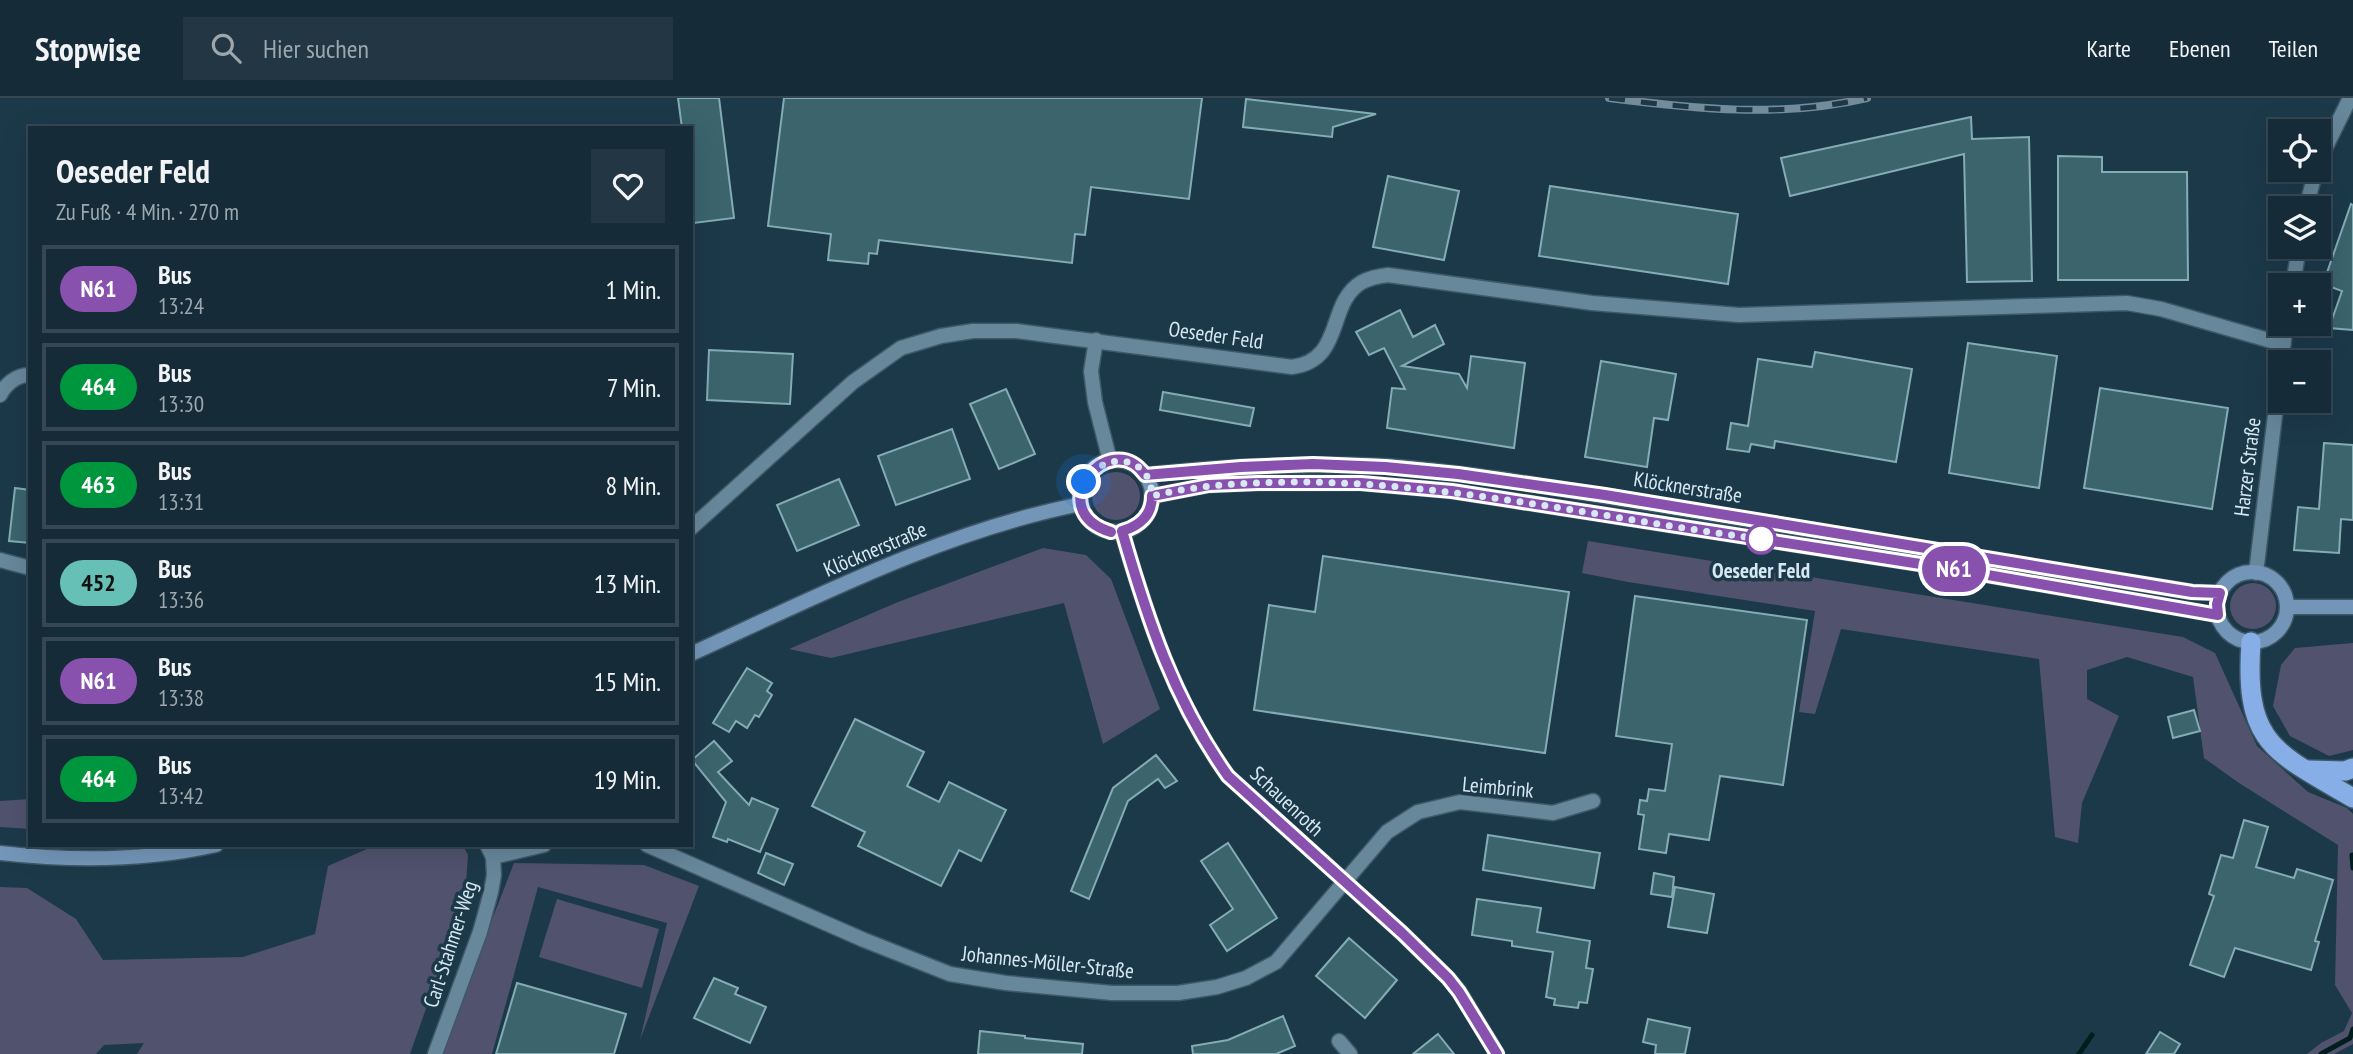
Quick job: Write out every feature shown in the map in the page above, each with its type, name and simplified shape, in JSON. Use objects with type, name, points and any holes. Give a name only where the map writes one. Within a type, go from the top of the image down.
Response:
[{"type":"highway","points":[[2251,642],[2252,709],[2261,732],[2278,753],[2353,798]]},
{"type":"highway","points":[[2304,769],[2345,771],[2353,768]]},
{"type":"main road","points":[[1110,461],[1132,464],[1145,475],[1152,490],[1149,512],[1133,528],[1122,531],[1101,528],[1085,514],[1081,504],[1084,482],[1090,472],[1099,465],[1110,461]]},
{"type":"main road","name":"Klöcknerstraße","points":[[1145,475],[1313,464],[1385,467],[1500,479],[2192,592],[2220,593]]},
{"type":"main road","name":"Klöcknerstraße","points":[[1152,496],[1209,485],[1258,483],[1361,483],[1452,491],[1959,570],[2218,615]]},
{"type":"main road","points":[[1580,510],[1596,503],[1684,517],[1685,508]]},
{"type":"main road","name":"Klöcknerstraße","points":[[693,653],[872,572],[964,535],[1081,504]]},
{"type":"main road","points":[[2256,573],[2275,580],[2281,588],[2287,607],[2286,618],[2272,636],[2251,642],[2230,634],[2222,625],[2217,604],[2220,593],[2235,577],[2256,573]]},
{"type":"main road","points":[[2287,607],[2353,607]]},
{"type":"main road","points":[[0,853],[89,858],[143,856],[203,847]]},
{"type":"street","points":[[2331,137],[2350,98]]},
{"type":"street","name":"Oeseder Feld","points":[[1096,340],[1292,367],[1307,365],[1318,358],[1327,345],[1350,294],[1360,283],[1388,275],[1412,276],[1592,303],[1739,315],[2127,303],[2161,309],[2282,345]]},
{"type":"street","points":[[693,525],[853,382],[901,348],[941,336],[973,331],[1016,331],[1096,340],[1091,371],[1110,461]]},
{"type":"street","name":"Harzer Straße","points":[[2256,573],[2284,336]]},
{"type":"street","points":[[0,395],[5,385],[28,375]]},
{"type":"street","name":"Schauenroth","points":[[1122,531],[1157,642],[1187,712],[1228,776],[1448,978],[1497,1054]]},
{"type":"street","points":[[0,560],[28,567]]},
{"type":"street","name":"Leimbrink","points":[[1344,883],[1387,832],[1418,812],[1460,802],[1553,813],[1593,801]]},
{"type":"street","points":[[490,851],[526,847]]},
{"type":"street","name":"Johannes-Möller-Straße","points":[[652,847],[864,940],[950,974],[1006,983],[1112,993],[1178,993],[1217,988],[1246,978],[1276,962],[1344,883]]},
{"type":"street","name":"Carl-Stahmer-Weg","points":[[435,1054],[484,919],[494,875],[490,851]]},
{"type":"street","points":[[1339,1041],[1350,1054]]},
{"type":"shaded area","points":[[1116,472],[1133,479],[1140,496],[1133,513],[1116,520],[1099,513],[1092,496],[1099,479]]},
{"type":"shaded area","points":[[1588,541],[2183,637],[2215,653],[2257,746],[2308,792],[2347,808],[2353,814],[2353,1044],[2334,1054],[2307,1054],[2344,1031],[2352,1013],[2335,985],[2338,845],[2204,758],[2193,677],[2127,657],[2087,670],[2087,699],[2119,716],[2082,803],[2078,843],[2055,837],[2039,659],[1841,629],[1815,714],[1799,712],[1815,611],[1582,573]]},
{"type":"shaded area","points":[[1043,548],[1086,555],[1111,579],[1160,709],[1103,744],[1064,603],[831,658],[789,649],[898,602]]},
{"type":"shaded area","points":[[2253,583],[2269,590],[2276,606],[2269,622],[2253,629],[2237,622],[2230,606],[2237,590]]},
{"type":"shaded area","points":[[2353,643],[2353,750],[2329,756],[2290,736],[2273,706],[2281,665],[2295,648]]},
{"type":"shaded area","points":[[28,799],[28,829],[0,827],[0,801]]},
{"type":"shaded area","points":[[371,847],[464,847],[468,855],[465,898],[410,1054],[137,1054],[144,1043],[104,1045],[96,1054],[0,1054],[0,887],[27,888],[76,919],[103,960],[243,957],[315,934],[328,866]]},
{"type":"shaded area","points":[[514,863],[644,865],[699,886],[640,1040],[667,923],[538,887],[492,1054],[440,1054]]},
{"type":"shaded area","points":[[557,899],[659,929],[642,988],[539,957]]},
{"type":"building","points":[[678,98],[719,98],[734,218],[694,223],[693,126],[682,126]]},
{"type":"building","points":[[784,98],[1202,98],[1189,199],[1091,187],[1085,235],[1075,234],[1072,263],[879,240],[877,254],[869,253],[868,264],[828,260],[831,234],[768,226]]},
{"type":"building","points":[[1246,99],[1376,114],[1333,127],[1332,137],[1243,127]]},
{"type":"building","points":[[1971,117],[1972,139],[2029,137],[2032,281],[1967,282],[1964,154],[1790,196],[1781,158]]},
{"type":"building","points":[[2058,156],[2102,157],[2102,172],[2187,172],[2188,280],[2058,280]]},
{"type":"building","points":[[1388,176],[1459,191],[1444,260],[1373,247]]},
{"type":"building","points":[[1550,186],[1738,214],[1728,284],[1539,256]]},
{"type":"building","points":[[2351,204],[2353,330],[2331,328],[2342,291],[2331,287],[2331,273],[2327,273]]},
{"type":"building","points":[[1400,310],[1413,337],[1435,325],[1444,344],[1402,366],[1459,374],[1467,388],[1471,356],[1525,363],[1514,448],[1387,428],[1392,388],[1405,389],[1384,348],[1369,355],[1356,332]]},
{"type":"building","points":[[1968,343],[2057,356],[2039,488],[1949,473]]},
{"type":"building","points":[[709,350],[793,354],[790,404],[707,400]]},
{"type":"building","points":[[1815,352],[1912,369],[1896,462],[1775,441],[1774,448],[1751,444],[1749,452],[1727,449],[1731,423],[1748,426],[1758,359],[1812,367]]},
{"type":"building","points":[[1601,361],[1676,374],[1668,420],[1654,418],[1647,467],[1585,457]]},
{"type":"building","points":[[2100,388],[2228,408],[2212,509],[2084,488]]},
{"type":"building","points":[[1006,389],[1035,454],[999,469],[970,404]]},
{"type":"building","points":[[1163,392],[1254,408],[1250,426],[1160,410]]},
{"type":"building","points":[[952,429],[970,479],[896,505],[878,456]]},
{"type":"building","points":[[2324,443],[2353,445],[2353,520],[2341,519],[2339,553],[2294,550],[2298,507],[2319,509]]},
{"type":"building","points":[[839,479],[859,525],[797,551],[777,505]]},
{"type":"building","points":[[15,488],[28,490],[28,543],[9,541]]},
{"type":"building","points":[[1323,556],[1569,592],[1545,753],[1254,710],[1269,605],[1315,612]]},
{"type":"building","points":[[1635,596],[1807,620],[1783,785],[1720,776],[1709,840],[1669,834],[1666,853],[1639,849],[1644,815],[1638,814],[1640,800],[1647,801],[1649,789],[1665,791],[1672,744],[1616,736]]},
{"type":"building","points":[[747,668],[772,683],[767,691],[772,695],[759,717],[755,715],[747,728],[736,721],[729,732],[713,723]]},
{"type":"building","points":[[2194,710],[2200,731],[2173,738],[2168,717]]},
{"type":"building","points":[[855,719],[924,752],[907,786],[939,802],[949,782],[1006,810],[981,861],[959,850],[941,886],[858,846],[865,832],[812,806]]},
{"type":"building","points":[[714,741],[732,761],[718,772],[749,805],[752,798],[778,809],[760,852],[728,839],[727,842],[713,837],[726,802],[693,759]]},
{"type":"building","points":[[1156,755],[1177,781],[1165,788],[1158,779],[1128,801],[1089,899],[1071,891],[1113,788]]},
{"type":"building","points":[[2244,820],[2268,827],[2256,867],[2294,878],[2297,869],[2333,880],[2315,941],[2319,942],[2311,970],[2235,948],[2224,977],[2190,965],[2214,896],[2209,894],[2221,855],[2233,858]]},
{"type":"building","points":[[1488,835],[1600,853],[1594,888],[1483,870]]},
{"type":"building","points":[[1228,843],[1277,918],[1227,951],[1210,925],[1233,909],[1201,861]]},
{"type":"building","points":[[766,853],[793,864],[784,885],[758,873]]},
{"type":"building","points":[[1654,873],[1674,877],[1672,897],[1651,894]]},
{"type":"building","points":[[1675,887],[1714,894],[1707,933],[1668,927]]},
{"type":"building","points":[[1477,899],[1541,908],[1537,932],[1590,941],[1586,968],[1593,969],[1587,1003],[1579,1002],[1578,1008],[1554,1005],[1555,999],[1546,997],[1553,952],[1512,946],[1512,941],[1472,935]]},
{"type":"building","points":[[1349,938],[1397,980],[1365,1018],[1316,976]]},
{"type":"building","points":[[714,978],[738,988],[735,994],[766,1007],[750,1043],[694,1018]]},
{"type":"building","points":[[517,983],[626,1014],[614,1054],[496,1054]]},
{"type":"building","points":[[1283,1016],[1295,1046],[1276,1054],[1193,1054],[1192,1046],[1228,1040]]},
{"type":"building","points":[[1648,1019],[1690,1028],[1685,1054],[1655,1054],[1656,1045],[1643,1042]]},
{"type":"building","points":[[980,1031],[1083,1044],[1082,1054],[978,1054]]},
{"type":"building","points":[[2160,1032],[2180,1044],[2174,1054],[2146,1054]]},
{"type":"building","points":[[1438,1034],[1454,1054],[1413,1054]]},
{"type":"waterway","points":[[2352,855],[2353,868]]},
{"type":"waterway","points":[[2321,1054],[2350,1038],[2353,1029]]},
{"type":"waterway","points":[[2079,1054],[2092,1035]]},
{"type":"railway","points":[[1609,98],[1738,110],[1803,108],[1867,98]]},
{"type":"bus line","name":"N61","points":[[1111,532],[1092,522],[1081,504],[1084,482],[1090,472],[1110,461],[1132,464],[1145,475],[1313,464],[1385,467],[1517,481],[2192,592],[2220,593],[2218,615],[1959,570],[1505,498],[1404,486],[1313,482],[1258,483],[1209,485],[1152,496],[1149,512],[1142,521],[1133,528],[1122,531],[1157,642],[1187,712],[1206,745],[1228,776],[1448,978],[1497,1054]]},
{"type":"place","name":"Oeseder Feld","points":[[1761,539]]},
{"type":"route","points":[[1084,482],[1090,472],[1099,465],[1121,461],[1141,470],[1148,479],[1152,496],[1209,485],[1258,483],[1313,482],[1404,486],[1505,498],[1761,539]]}]
